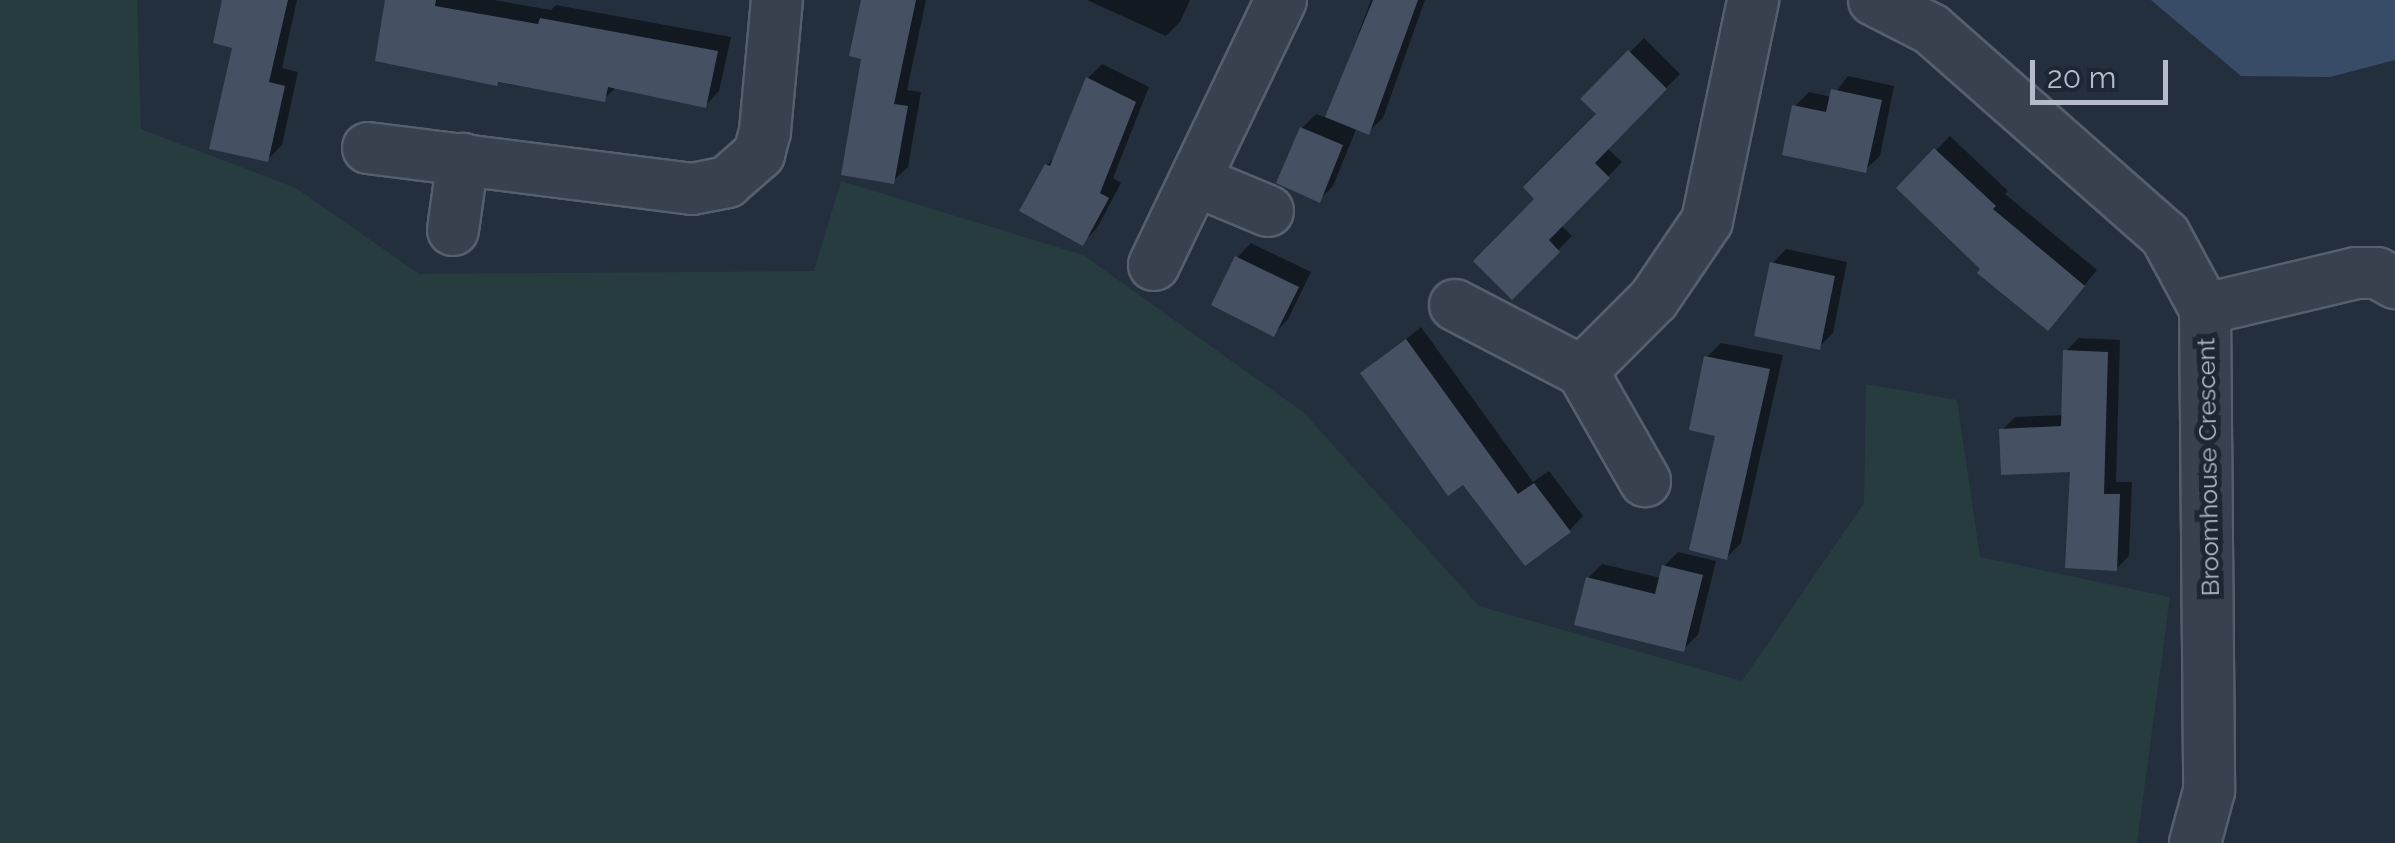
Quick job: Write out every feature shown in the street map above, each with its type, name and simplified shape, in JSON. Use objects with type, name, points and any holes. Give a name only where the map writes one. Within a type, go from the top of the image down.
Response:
[{"type":"street","points":[[368,148],[692,188],[727,182],[759,154],[766,131],[777,0]]},
{"type":"street","points":[[1154,265],[1281,0]]},
{"type":"street","points":[[1582,371],[1654,299],[1707,221],[1752,0]]},
{"type":"street","name":"Broomhouse Crescent","points":[[1874,0],[1931,29],[2165,235],[2206,308],[2209,791],[2195,843]]},
{"type":"street","points":[[453,230],[462,160]]},
{"type":"street","points":[[1196,181],[1268,211]]},
{"type":"street","points":[[2206,308],[2356,273],[2377,273],[2395,284]]},
{"type":"street","points":[[1455,305],[1582,371],[1645,481]]},
{"type":"green space","points":[[0,0],[137,0],[141,129],[296,188],[419,274],[814,271],[841,181],[1083,255],[1303,412],[1479,606],[1742,681],[1864,503],[1866,384],[1957,400],[1980,557],[2170,597],[2137,843],[0,843]]},
{"type":"water","points":[[2151,0],[2395,0],[2395,60],[2330,77],[2241,76]]},
{"type":"building","points":[[222,0],[288,0],[269,82],[285,86],[268,162],[209,149],[232,48],[213,43]]},
{"type":"building","points":[[385,0],[436,0],[435,6],[538,24],[540,18],[718,51],[706,108],[608,87],[605,102],[498,82],[497,86],[375,61]]},
{"type":"building","points":[[861,0],[916,0],[894,104],[908,106],[894,184],[841,175],[861,59],[849,56]]},
{"type":"building","points":[[1373,0],[1418,0],[1369,135],[1325,117]]},
{"type":"building","points":[[1628,50],[1667,89],[1595,163],[1610,178],[1549,240],[1560,252],[1512,300],[1473,261],[1534,199],[1523,187],[1596,114],[1580,99]]},
{"type":"building","points":[[1086,77],[1136,102],[1100,193],[1109,198],[1083,246],[1019,211],[1045,164],[1050,166]]},
{"type":"building","points":[[1831,89],[1882,100],[1866,173],[1782,155],[1792,105],[1826,112]]},
{"type":"building","points":[[1300,127],[1343,145],[1320,203],[1276,183]]},
{"type":"building","points":[[1934,148],[1996,206],[1993,209],[2085,286],[2048,331],[1977,273],[1980,269],[1896,188]]},
{"type":"building","points":[[1235,256],[1299,287],[1274,337],[1211,305]]},
{"type":"building","points":[[1770,262],[1835,276],[1820,350],[1754,336]]},
{"type":"building","points":[[1406,339],[1518,494],[1534,483],[1571,532],[1525,566],[1463,485],[1448,496],[1360,373]]},
{"type":"building","points":[[2063,350],[2108,352],[2104,494],[2120,494],[2117,571],[2065,568],[2070,472],[2001,475],[1999,429],[2061,426]]},
{"type":"building","points":[[1704,356],[1770,369],[1727,560],[1689,550],[1715,436],[1689,430]]},
{"type":"building","points":[[1662,565],[1703,575],[1684,652],[1574,625],[1586,577],[1655,594]]}]
